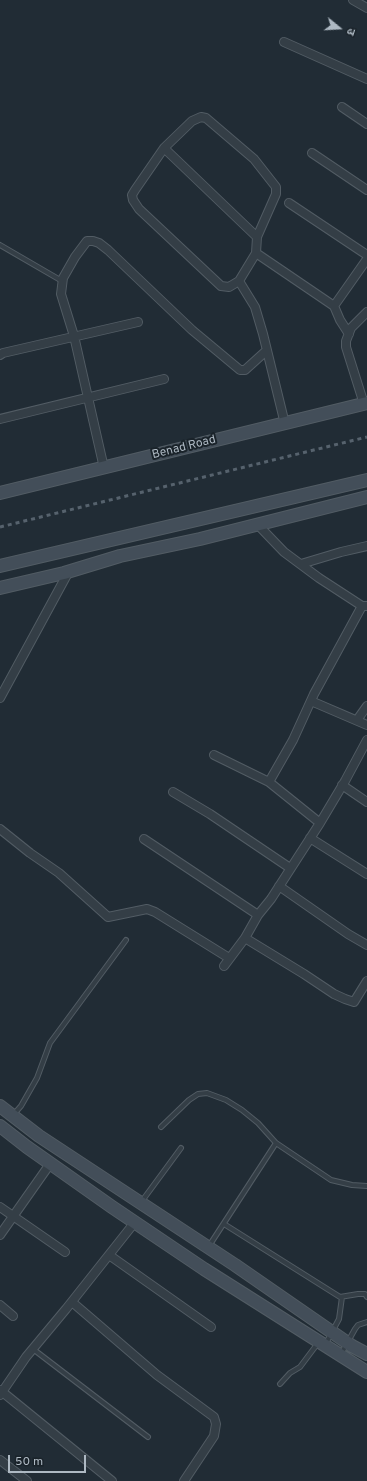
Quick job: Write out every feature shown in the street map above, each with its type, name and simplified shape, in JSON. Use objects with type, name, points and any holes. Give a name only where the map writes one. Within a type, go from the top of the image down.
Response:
[{"type":"street","points":[[353,0],[367,8]]},
{"type":"street","points":[[284,42],[367,79]]},
{"type":"street","points":[[342,107],[367,124]]},
{"type":"street","points":[[201,117],[206,118],[254,159],[276,187],[276,194],[257,237],[256,253],[239,281],[229,287],[221,286],[139,209],[133,200],[132,195],[164,148],[192,121],[201,117]]},
{"type":"street","points":[[164,148],[257,237]]},
{"type":"street","points":[[312,153],[367,190]]},
{"type":"street","points":[[289,204],[367,255]]},
{"type":"street","points":[[104,468],[74,336],[61,294],[62,281],[87,241],[99,243],[192,330],[240,370],[245,370],[266,351]]},
{"type":"street","points":[[256,253],[334,306],[348,334]]},
{"type":"street","points":[[334,306],[367,259]]},
{"type":"street","points":[[239,281],[254,307],[263,334],[285,424]]},
{"type":"street","points":[[365,404],[346,347],[348,334],[351,328],[367,312]]},
{"type":"street","points":[[0,355],[3,352],[138,322]]},
{"type":"street","points":[[0,419],[164,379]]},
{"type":"street","name":"Benad Road","points":[[0,494],[365,404]]},
{"type":"street","points":[[0,566],[367,480]]},
{"type":"street","points":[[0,588],[69,571],[120,556],[200,539],[367,497]]},
{"type":"street","points":[[258,525],[284,552],[365,606],[311,701],[293,740],[269,782]]},
{"type":"street","points":[[301,564],[367,546]]},
{"type":"street","points":[[0,698],[69,571]]},
{"type":"street","points":[[311,701],[367,725]]},
{"type":"street","points":[[357,720],[367,706]]},
{"type":"street","points":[[224,966],[245,938],[258,915],[279,886],[320,823],[367,740]]},
{"type":"street","points":[[214,755],[269,782],[320,823]]},
{"type":"street","points":[[342,785],[367,802]]},
{"type":"street","points":[[173,792],[210,814],[290,868]]},
{"type":"street","points":[[0,829],[30,853],[59,873],[108,917],[147,909],[155,912],[229,958]]},
{"type":"street","points":[[310,838],[367,874]]},
{"type":"street","points":[[144,839],[258,915]]},
{"type":"street","points":[[279,886],[308,908],[367,945]]},
{"type":"street","points":[[245,938],[340,997],[354,1002],[364,991],[367,981]]},
{"type":"street","points":[[0,1106],[48,1142],[348,1343],[367,1354]]},
{"type":"street","points":[[0,1126],[50,1164],[204,1269],[367,1372]]},
{"type":"street","points":[[38,1155],[48,1142]]},
{"type":"street","points":[[0,1235],[50,1164]]},
{"type":"street","points":[[0,1207],[66,1252]]},
{"type":"street","points":[[112,1481],[1,1392],[33,1349],[135,1222]]},
{"type":"street","points":[[109,1255],[211,1327]]},
{"type":"street","points":[[72,1302],[157,1375],[214,1417],[216,1424],[214,1436],[184,1481]]},
{"type":"street","points":[[0,1305],[13,1316]]},
{"type":"street","points":[[0,1460],[27,1481]]},
{"type":"lane","points":[[0,245],[62,281]]},
{"type":"lane","points":[[12,1115],[20,1106],[37,1078],[50,1043],[126,940]]},
{"type":"lane","points":[[161,1127],[189,1100],[198,1094],[207,1094],[226,1100],[242,1110],[276,1143],[331,1180],[352,1186],[367,1186]]},
{"type":"lane","points":[[208,1248],[276,1143]]},
{"type":"lane","points":[[140,1203],[181,1148]]},
{"type":"lane","points":[[224,1224],[342,1297],[366,1294]]},
{"type":"lane","points":[[280,1384],[290,1373],[300,1367],[332,1332],[339,1319],[342,1297]]},
{"type":"lane","points":[[341,1355],[358,1325],[367,1322]]},
{"type":"lane","points":[[33,1349],[148,1437]]},
{"type":"railway","points":[[0,527],[367,437]]}]
